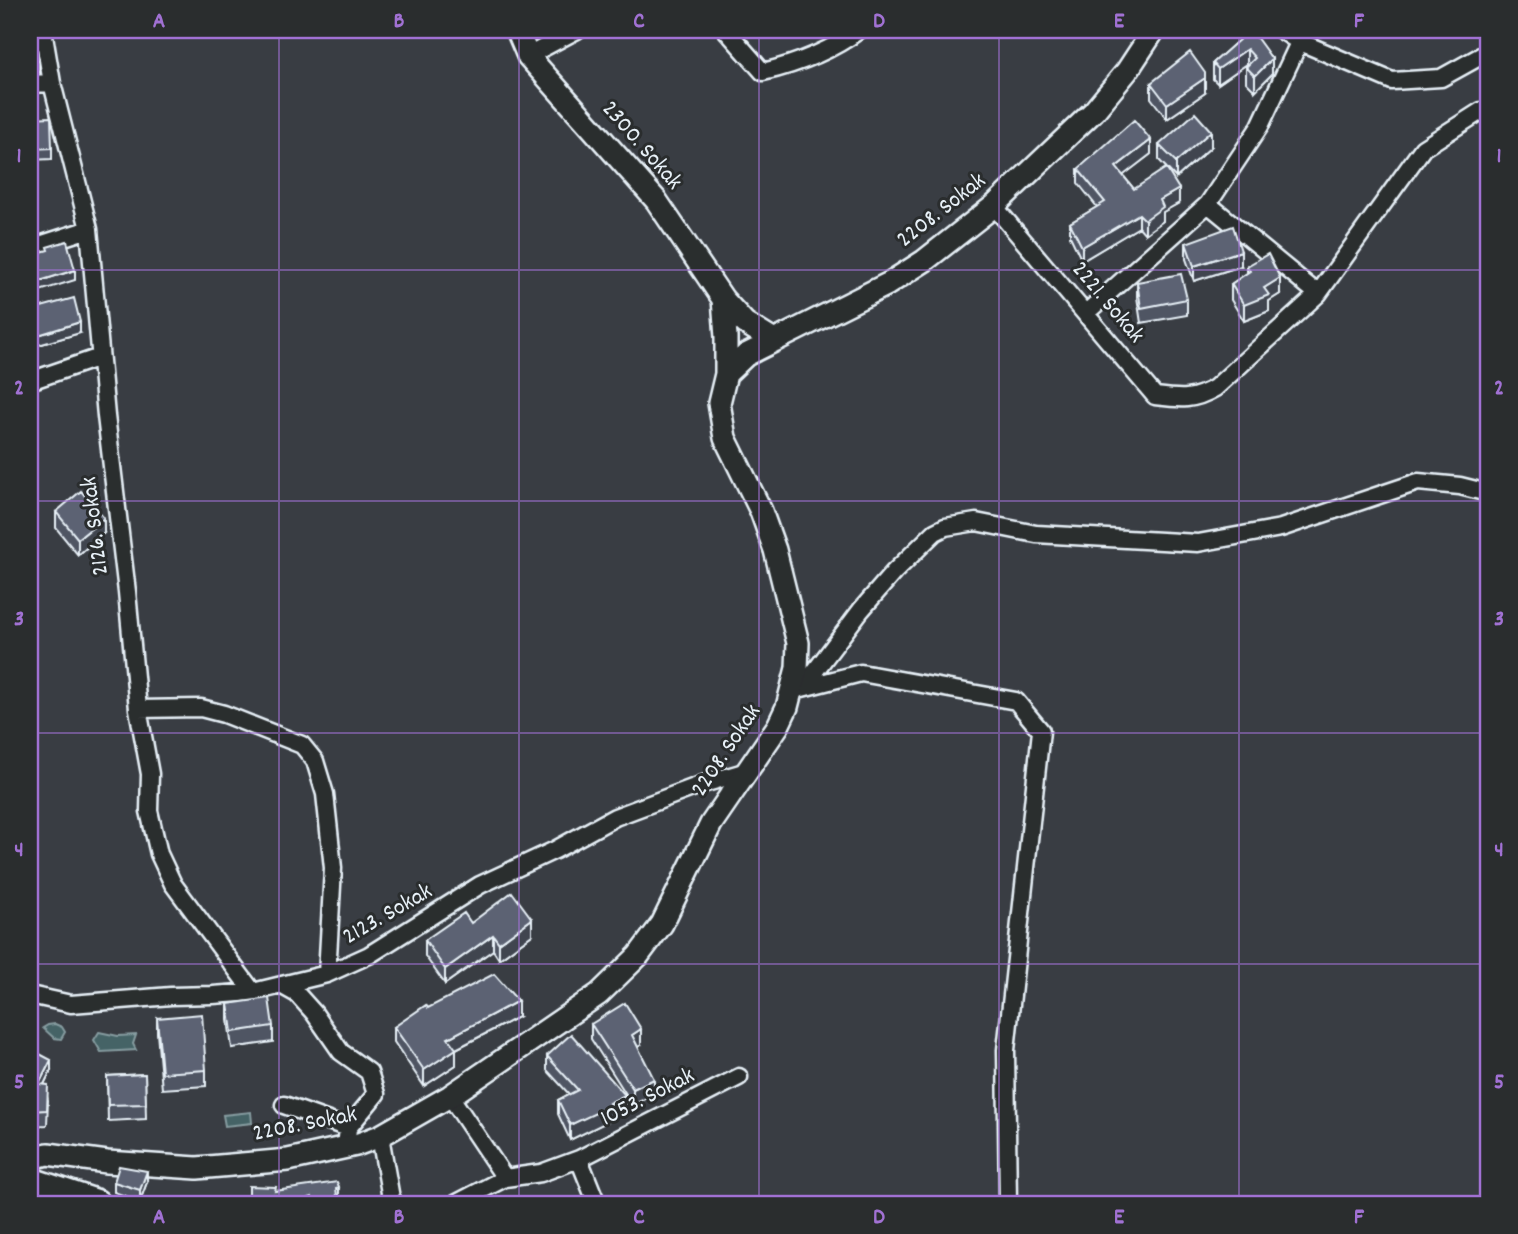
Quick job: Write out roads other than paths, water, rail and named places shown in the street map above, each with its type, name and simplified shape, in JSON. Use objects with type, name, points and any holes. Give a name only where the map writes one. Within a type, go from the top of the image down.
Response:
[{"type":"highway","points":[[30,1182],[96,1204]]},
{"type":"street","name":"2126. Sokak","points":[[43,30],[52,83],[89,229],[138,709],[150,774],[149,811],[159,854],[173,884],[253,992]]},
{"type":"street","name":"2300. Sokak","points":[[517,30],[528,56],[656,200],[723,299],[745,324],[759,348]]},
{"type":"street","points":[[528,56],[577,30]]},
{"type":"street","points":[[726,30],[763,72],[800,61],[843,42],[859,30]]},
{"type":"street","name":"2208. Sokak","points":[[30,1158],[48,1154],[107,1163],[197,1168],[288,1160],[347,1138],[380,1136],[450,1096],[599,994],[647,946],[662,924],[697,848],[744,772],[778,726],[793,690],[798,643],[793,619],[775,550],[761,511],[725,439],[719,403],[726,373],[759,348],[888,284],[924,261],[994,206],[1094,111],[1127,71],[1154,30]]},
{"type":"street","points":[[1281,30],[1302,35],[1392,81],[1441,78],[1488,52]]},
{"type":"street","points":[[1086,313],[1208,204],[1260,127],[1302,35]]},
{"type":"street","points":[[30,84],[52,83]]},
{"type":"street","points":[[1208,204],[1318,294],[1423,148],[1481,111],[1488,112]]},
{"type":"street","name":"2221. Sokak","points":[[994,206],[1155,397],[1200,397],[1215,388],[1318,294]]},
{"type":"street","points":[[30,248],[89,229]]},
{"type":"street","points":[[723,299],[726,373]]},
{"type":"street","points":[[726,337],[759,348]]},
{"type":"street","points":[[30,381],[100,357]]},
{"type":"street","points":[[793,690],[809,679],[861,610],[894,572],[935,532],[945,527],[976,522],[1036,534],[1198,543],[1281,528],[1418,482],[1460,486],[1488,493]]},
{"type":"street","points":[[793,690],[861,673],[1016,701],[1041,731],[1006,1050],[1008,1204]]},
{"type":"street","points":[[138,709],[201,708],[224,713],[302,745],[315,761],[325,794],[333,867],[327,974]]},
{"type":"street","name":"2123. Sokak","points":[[30,995],[71,1004],[253,992],[327,974],[369,955],[480,885],[615,817],[703,784],[744,772]]},
{"type":"street","points":[[281,985],[297,994],[341,1052],[369,1072],[376,1094],[347,1138],[284,1105]]},
{"type":"street","name":"1053. Sokak","points":[[455,1204],[505,1178],[541,1173],[579,1159],[739,1077]]},
{"type":"street","points":[[450,1096],[505,1178]]},
{"type":"street","points":[[380,1136],[391,1204]]},
{"type":"street","points":[[579,1159],[597,1204]]},
{"type":"water","points":[[55,1024],[65,1032],[61,1039],[54,1038],[43,1028]]},
{"type":"water","points":[[99,1032],[118,1036],[136,1035],[133,1044],[136,1050],[101,1052],[94,1040]]},
{"type":"water","points":[[251,1112],[252,1123],[225,1126],[223,1115]]}]
